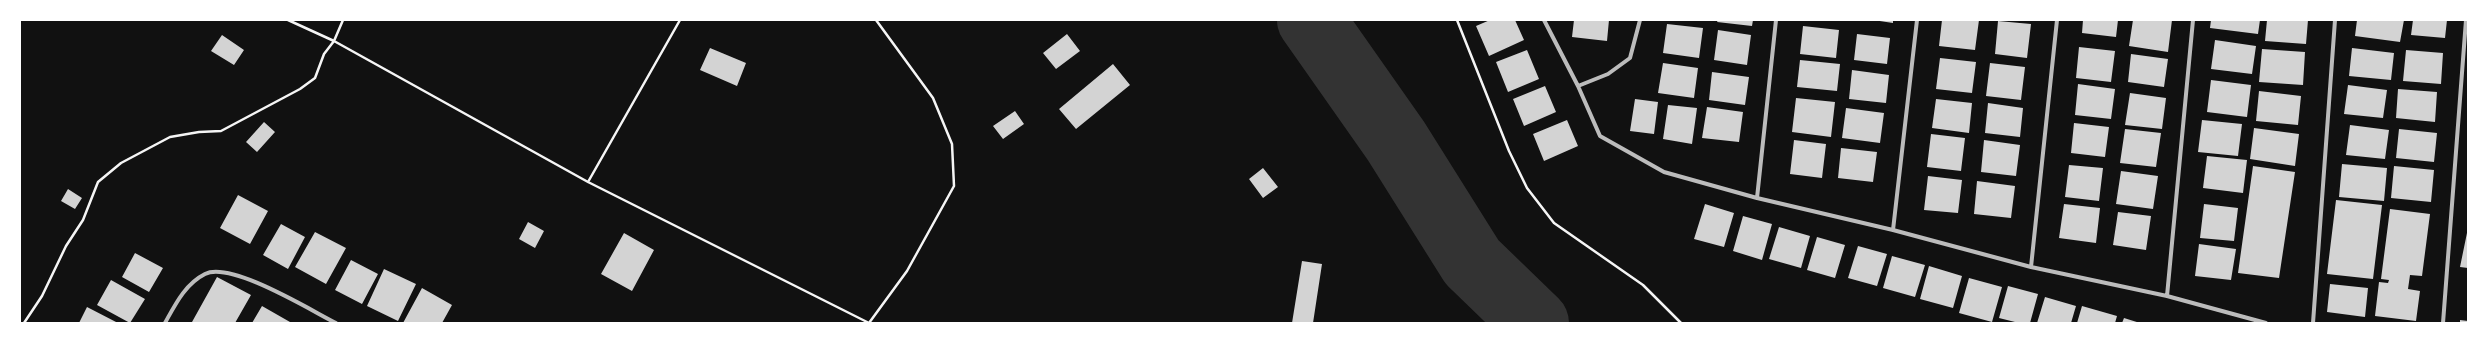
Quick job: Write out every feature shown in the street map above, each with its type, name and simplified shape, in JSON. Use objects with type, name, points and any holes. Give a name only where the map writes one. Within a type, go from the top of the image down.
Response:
[{"type":"street","points":[[1544,20],[1578,86],[1600,136],[1664,172],[1757,198],[1893,230],[2031,267],[2166,296],[2266,323]]},
{"type":"street","points":[[1578,86],[1608,74],[1630,58],[1640,20]]},
{"type":"street","points":[[1757,198],[1776,20]]},
{"type":"street","points":[[1893,230],[1917,20]]},
{"type":"street","points":[[2031,267],[2057,20]]},
{"type":"street","points":[[2166,296],[2193,20]]},
{"type":"street","points":[[2313,323],[2335,20]]},
{"type":"street","points":[[2443,323],[2466,20]]},
{"type":"street","points":[[165,323],[184,291],[205,273],[233,273],[257,282],[336,323]]},
{"type":"path","points":[[288,20],[334,41],[588,182],[869,323],[907,271],[954,186],[952,144],[933,98],[876,20]]},
{"type":"path","points":[[24,323],[42,296],[66,246],[84,220],[98,182],[121,163],[170,137],[199,132],[221,131],[281,100],[315,78],[324,54],[334,41],[343,20]]},
{"type":"path","points":[[588,182],[680,20]]},
{"type":"path","points":[[1457,20],[1510,151],[1527,188],[1554,222],[1643,285],[1681,323]]},
{"type":"building","points":[[1490,20],[1515,20],[1524,40],[1489,56],[1476,26]]},
{"type":"building","points":[[1574,20],[1609,20],[1607,41],[1572,37]]},
{"type":"building","points":[[1718,20],[1753,20],[1752,26],[1717,22]]},
{"type":"building","points":[[1873,20],[1893,20],[1893,23]]},
{"type":"building","points":[[1942,20],[1979,20],[1975,50],[1939,46]]},
{"type":"building","points":[[2083,20],[2118,20],[2116,37],[2082,33]]},
{"type":"building","points":[[2133,20],[2172,20],[2168,52],[2129,46]]},
{"type":"building","points":[[2211,20],[2260,20],[2258,34],[2210,28]]},
{"type":"building","points":[[2267,20],[2308,20],[2306,44],[2265,41]]},
{"type":"building","points":[[2357,20],[2404,20],[2400,42],[2355,36]]},
{"type":"building","points":[[2413,20],[2447,20],[2445,38],[2411,35]]},
{"type":"building","points":[[1998,21],[2031,24],[2027,58],[1995,54]]},
{"type":"building","points":[[1667,24],[1703,28],[1699,58],[1663,53]]},
{"type":"building","points":[[1803,26],[1839,30],[1836,58],[1800,54]]},
{"type":"building","points":[[1718,30],[1751,35],[1747,65],[1714,60]]},
{"type":"building","points":[[1067,34],[1080,51],[1056,69],[1043,53]]},
{"type":"building","points":[[1857,34],[1890,38],[1887,64],[1854,60]]},
{"type":"building","points":[[222,35],[244,50],[234,65],[211,51]]},
{"type":"building","points":[[2215,40],[2256,46],[2252,74],[2211,69]]},
{"type":"building","points":[[2079,47],[2115,51],[2111,82],[2076,78]]},
{"type":"building","points":[[710,48],[746,63],[737,86],[700,70]]},
{"type":"building","points":[[2352,48],[2394,53],[2391,80],[2349,76]]},
{"type":"building","points":[[2262,49],[2305,52],[2303,85],[2259,82]]},
{"type":"building","points":[[1527,50],[1539,79],[1508,92],[1496,62]]},
{"type":"building","points":[[2406,50],[2443,53],[2441,84],[2403,81]]},
{"type":"building","points":[[2131,54],[2168,59],[2164,87],[2128,82]]},
{"type":"building","points":[[1940,58],[1976,62],[1972,93],[1936,89]]},
{"type":"building","points":[[1800,60],[1840,64],[1837,91],[1797,87]]},
{"type":"building","points":[[1663,63],[1698,68],[1694,98],[1658,93]]},
{"type":"building","points":[[1990,63],[2025,67],[2021,100],[1986,96]]},
{"type":"building","points":[[1113,64],[1130,85],[1076,129],[1059,109]]},
{"type":"building","points":[[1852,70],[1889,75],[1886,103],[1849,99]]},
{"type":"building","points":[[1712,72],[1749,77],[1745,105],[1709,100]]},
{"type":"building","points":[[2211,80],[2251,85],[2247,117],[2207,112]]},
{"type":"building","points":[[2078,84],[2115,89],[2111,119],[2075,115]]},
{"type":"building","points":[[2348,85],[2387,90],[2383,118],[2344,114]]},
{"type":"building","points":[[1545,86],[1556,112],[1524,126],[1513,99]]},
{"type":"building","points":[[2398,89],[2437,92],[2435,122],[2396,118]]},
{"type":"building","points":[[2259,91],[2301,96],[2298,125],[2256,121]]},
{"type":"building","points":[[2130,93],[2166,98],[2162,129],[2125,125]]},
{"type":"building","points":[[1796,98],[1835,102],[1831,137],[1792,132]]},
{"type":"building","points":[[1635,99],[1658,102],[1654,134],[1630,131]]},
{"type":"building","points":[[1936,99],[1972,103],[1969,133],[1932,128]]},
{"type":"building","points":[[1988,103],[2023,108],[2020,137],[1985,133]]},
{"type":"building","points":[[1668,105],[1697,108],[1692,144],[1663,139]]},
{"type":"building","points":[[1707,107],[1743,112],[1739,142],[1702,138]]},
{"type":"building","points":[[1846,108],[1884,113],[1880,143],[1842,138]]},
{"type":"building","points":[[1015,111],[1024,124],[1003,139],[993,126]]},
{"type":"building","points":[[1567,120],[1578,146],[1544,161],[1533,134]]},
{"type":"building","points":[[2202,120],[2242,124],[2238,156],[2198,152]]},
{"type":"building","points":[[264,122],[275,132],[257,152],[246,142]]},
{"type":"building","points":[[2074,123],[2109,127],[2105,157],[2071,153]]},
{"type":"building","points":[[2350,125],[2389,130],[2385,159],[2346,155]]},
{"type":"building","points":[[2254,128],[2299,134],[2295,166],[2250,159]]},
{"type":"building","points":[[2125,129],[2161,133],[2156,167],[2120,163]]},
{"type":"building","points":[[2399,129],[2437,133],[2434,162],[2396,158]]},
{"type":"building","points":[[1931,134],[1965,138],[1961,171],[1927,167]]},
{"type":"building","points":[[1794,140],[1826,144],[1822,178],[1790,174]]},
{"type":"building","points":[[1984,140],[2020,145],[2016,176],[1981,172]]},
{"type":"building","points":[[1841,148],[1877,152],[1873,182],[1838,178]]},
{"type":"building","points":[[2207,156],[2247,160],[2243,193],[2203,188]]},
{"type":"building","points":[[2342,164],[2387,168],[2384,201],[2339,197]]},
{"type":"building","points":[[2069,165],[2103,168],[2099,201],[2065,197]]},
{"type":"building","points":[[2253,166],[2295,172],[2279,278],[2238,273]]},
{"type":"building","points":[[2394,166],[2434,170],[2431,202],[2391,198]]},
{"type":"building","points":[[1263,168],[1278,187],[1263,198],[1249,179]]},
{"type":"building","points":[[2121,171],[2158,176],[2153,209],[2116,204]]},
{"type":"building","points":[[1928,176],[1962,180],[1958,213],[1924,210]]},
{"type":"building","points":[[1977,181],[2015,186],[2011,218],[1974,214]]},
{"type":"building","points":[[68,189],[82,198],[75,209],[61,201]]},
{"type":"building","points":[[238,195],[268,211],[250,244],[220,228]]},
{"type":"building","points":[[2336,200],[2382,205],[2373,279],[2327,274]]},
{"type":"building","points":[[1705,204],[1734,213],[1724,247],[1694,239]]},
{"type":"building","points":[[2064,204],[2100,208],[2096,243],[2059,238]]},
{"type":"building","points":[[2204,204],[2238,208],[2234,241],[2200,238]]},
{"type":"building","points":[[2390,209],[2430,214],[2422,276],[2410,275],[2408,289],[2420,291],[2416,321],[2375,316],[2379,282],[2388,283],[2389,280],[2381,279]]},
{"type":"building","points":[[2118,212],[2151,216],[2146,250],[2113,245]]},
{"type":"building","points":[[1743,216],[1772,224],[1762,260],[1733,251]]},
{"type":"building","points":[[528,222],[544,231],[535,248],[519,239]]},
{"type":"building","points":[[281,224],[305,237],[288,269],[263,255]]},
{"type":"building","points":[[1779,227],[1810,236],[1801,268],[1769,259]]},
{"type":"building","points":[[2468,228],[2468,268],[2460,267]]},
{"type":"building","points":[[315,232],[346,248],[326,284],[295,267]]},
{"type":"building","points":[[624,233],[654,250],[632,291],[601,274]]},
{"type":"building","points":[[1817,237],[1845,245],[1835,278],[1807,270]]},
{"type":"building","points":[[2199,244],[2236,249],[2231,280],[2195,276]]},
{"type":"building","points":[[1858,246],[1887,254],[1877,286],[1848,278]]},
{"type":"building","points":[[135,253],[163,268],[149,292],[122,277]]},
{"type":"building","points":[[1892,256],[1925,265],[1915,297],[1883,288]]},
{"type":"building","points":[[351,260],[378,274],[362,304],[335,290]]},
{"type":"building","points":[[1302,261],[1322,264],[1313,323],[1292,323]]},
{"type":"building","points":[[1929,266],[1962,276],[1953,308],[1920,299]]},
{"type":"building","points":[[384,269],[416,284],[398,321],[367,306]]},
{"type":"building","points":[[217,277],[251,295],[235,323],[192,322]]},
{"type":"building","points":[[1969,278],[2002,287],[1992,322],[1959,313]]},
{"type":"building","points":[[111,280],[145,299],[130,323],[97,305]]},
{"type":"building","points":[[2330,284],[2368,288],[2365,317],[2327,312]]},
{"type":"building","points":[[2008,286],[2038,294],[2030,323],[2019,323],[1999,318]]},
{"type":"building","points":[[422,288],[452,305],[442,323],[403,323]]},
{"type":"building","points":[[2045,297],[2076,306],[2071,323],[2037,323]]},
{"type":"building","points":[[262,306],[290,322],[252,323]]},
{"type":"building","points":[[2082,306],[2117,316],[2115,323],[2077,323]]},
{"type":"building","points":[[87,307],[118,323],[79,323]]},
{"type":"building","points":[[2124,318],[2140,323],[2122,323]]},
{"type":"building","points":[[2460,320],[2468,321],[2468,323],[2460,323]]},
{"type":"waterway","points":[[1311,20],[1396,141],[1472,262],[1535,323]]}]
